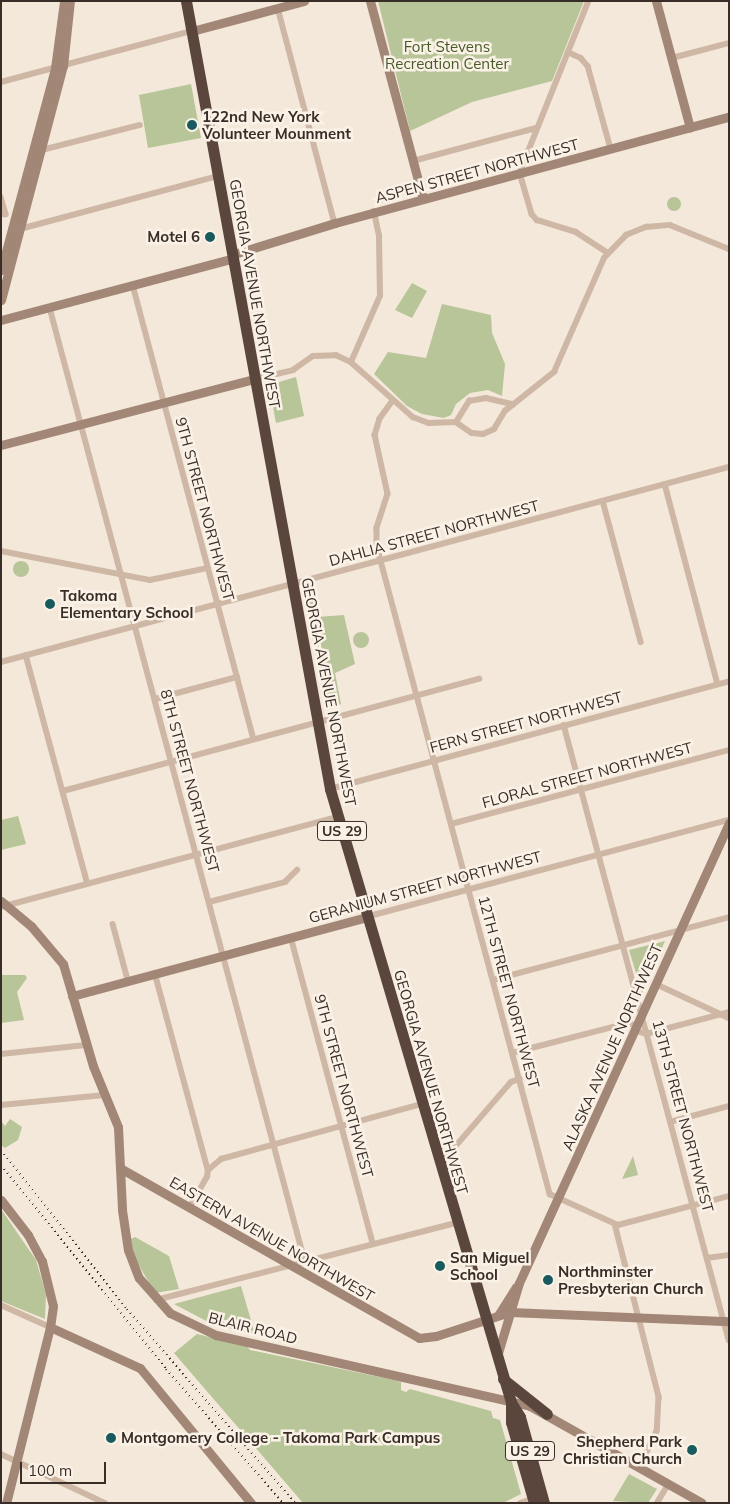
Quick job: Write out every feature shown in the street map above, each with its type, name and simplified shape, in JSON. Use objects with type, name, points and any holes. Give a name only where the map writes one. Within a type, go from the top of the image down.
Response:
[{"type":"highway","name":"GEORGIA AVENUE NORTHWEST","points":[[186,1],[330,788],[456,1223],[511,1402]]},
{"type":"highway","points":[[503,1378],[547,1414]]},
{"type":"highway","name":"US 29","points":[[511,1402],[511,1422],[538,1500]]},
{"type":"street","points":[[59,67],[64,1]]},
{"type":"street","points":[[1,270],[59,67],[70,1]]},
{"type":"street","points":[[1,82],[304,1]]},
{"type":"street","points":[[370,1],[423,199]]},
{"type":"street","points":[[589,1],[536,128],[520,173],[532,214],[537,220],[576,232],[608,253]]},
{"type":"street","points":[[656,1],[690,128]]},
{"type":"street","points":[[278,8],[336,223]]},
{"type":"street","points":[[672,58],[729,43]]},
{"type":"street","points":[[568,52],[581,58],[588,66],[611,149]]},
{"type":"street","name":"ASPEN STREET NORTHWEST","points":[[1,320],[133,286],[234,256],[243,248],[729,117]]},
{"type":"street","points":[[35,151],[140,125]]},
{"type":"street","points":[[413,161],[536,128]]},
{"type":"street","points":[[1,300],[20,229],[35,151]]},
{"type":"street","points":[[20,229],[219,176]]},
{"type":"street","points":[[1,197],[3,215]]},
{"type":"street","points":[[352,362],[380,296],[379,236],[374,212]]},
{"type":"street","points":[[1,445],[164,401],[292,370],[318,355],[336,355],[352,362],[393,401],[421,421],[439,424],[456,422],[467,431],[483,434],[494,429],[504,414],[514,404],[542,384],[557,367],[608,253],[630,232],[659,224],[685,229],[729,249]]},
{"type":"street","name":"9TH STREET NORTHWEST","points":[[133,286],[254,739]]},
{"type":"street","name":"8TH STREET NORTHWEST","points":[[50,308],[305,1261]]},
{"type":"street","points":[[456,422],[469,401],[486,398],[514,404]]},
{"type":"street","name":"12TH STREET NORTHWEST","points":[[393,401],[380,419],[375,435],[388,494],[376,532],[381,561],[550,1194],[557,1200]]},
{"type":"street","points":[[500,402],[504,414]]},
{"type":"street","name":"DAHLIA STREET NORTHWEST","points":[[1,662],[729,467]]},
{"type":"street","points":[[664,484],[718,684]]},
{"type":"street","points":[[603,501],[641,642]]},
{"type":"street","points":[[1,551],[122,576],[161,580],[208,568]]},
{"type":"street","points":[[26,655],[88,884]]},
{"type":"street","points":[[155,699],[237,677]]},
{"type":"street","points":[[63,791],[479,679]]},
{"type":"street","name":"FERN STREET NORTHWEST","points":[[330,788],[729,681]]},
{"type":"street","name":"13TH STREET NORTHWEST","points":[[564,725],[707,1258],[727,1321],[729,1340]]},
{"type":"street","name":"FLORAL STREET NORTHWEST","points":[[451,824],[729,750]]},
{"type":"street","points":[[3,904],[88,884],[338,817]]},
{"type":"street","name":"GERANIUM STREET NORTHWEST","points":[[72,996],[598,854],[729,821]]},
{"type":"street","name":"ALASKA AVENUE NORTHWEST","points":[[499,1314],[519,1283],[729,821]]},
{"type":"street","points":[[209,902],[284,882],[297,870]]},
{"type":"street","name":"BLAIR ROAD","points":[[3,904],[32,926],[58,956],[86,1045],[118,1127],[121,1204],[128,1250],[139,1278],[156,1300],[180,1320],[216,1335],[488,1399],[511,1402]]},
{"type":"street","points":[[493,980],[729,917]]},
{"type":"street","points":[[113,924],[128,980]]},
{"type":"street","name":"9TH STREET NORTHWEST","points":[[291,937],[373,1243]]},
{"type":"street","points":[[155,973],[208,1170],[207,1177],[189,1208]]},
{"type":"street","points":[[656,984],[729,1018]]},
{"type":"street","points":[[512,1053],[628,1022],[646,1034],[729,1012]]},
{"type":"street","points":[[1,1054],[86,1045]]},
{"type":"street","points":[[438,1159],[448,1155],[510,1082],[519,1079]]},
{"type":"street","points":[[1,1105],[105,1094]]},
{"type":"street","points":[[208,1170],[226,1157],[422,1104]]},
{"type":"street","points":[[670,1122],[729,1106]]},
{"type":"street","name":"EASTERN AVENUE NORTHWEST","points":[[120,1168],[410,1335],[428,1338],[486,1322]]},
{"type":"street","points":[[557,1200],[615,1224],[729,1196]]},
{"type":"street","points":[[1,1200],[28,1235],[42,1261],[53,1306],[50,1327],[6,1503]]},
{"type":"street","points":[[156,1300],[456,1223]]},
{"type":"street","points":[[615,1224],[640,1317],[660,1404],[654,1439],[641,1466]]},
{"type":"street","points":[[707,1258],[729,1255]]},
{"type":"street","name":"ALASKA AVENUE NORTHWEST","points":[[498,1363],[499,1344],[512,1315],[519,1283]]},
{"type":"street","points":[[1,1305],[140,1368],[252,1503]]},
{"type":"street","points":[[486,1322],[499,1314],[727,1321]]},
{"type":"street","points":[[486,1322],[512,1315]]},
{"type":"street","points":[[511,1402],[547,1414],[641,1466],[702,1503]]},
{"type":"street","points":[[1,1454],[105,1503]]},
{"type":"street","points":[[657,1503],[669,1483]]},
{"type":"street","points":[[520,1503],[538,1500]]},
{"type":"green space","name":"Fort Stevens Recreation Center","points":[[378,1],[584,1],[552,81],[472,102],[410,131]]},
{"type":"green space","points":[[191,84],[201,138],[148,148],[139,95]]},
{"type":"green space","points":[[674,197],[679,199],[681,204],[679,209],[674,211],[669,209],[667,204],[669,199]]},
{"type":"green space","points":[[412,283],[427,291],[412,318],[395,310]]},
{"type":"green space","points":[[442,304],[491,315],[492,333],[505,364],[502,396],[488,390],[470,393],[456,404],[451,415],[444,418],[422,414],[407,406],[374,374],[388,352],[426,358]]},
{"type":"green space","points":[[296,377],[304,416],[276,423],[269,385]]},
{"type":"green space","points":[[21,561],[29,569],[21,577],[13,569]]},
{"type":"green space","points":[[313,597],[317,617],[344,615],[355,664],[335,673],[341,704],[328,709],[308,605],[309,598]]},
{"type":"green space","points":[[361,632],[367,634],[369,640],[367,646],[361,648],[355,646],[353,640],[355,634]]},
{"type":"green space","points":[[18,816],[26,844],[1,850],[1,820]]},
{"type":"green space","points":[[665,941],[642,993],[629,950]]},
{"type":"green space","points":[[1,975],[25,975],[27,978],[17,992],[24,1020],[1,1023]]},
{"type":"green space","points":[[10,1119],[22,1127],[18,1140],[5,1148],[1,1145],[1,1121],[5,1126]]},
{"type":"green space","points":[[633,1156],[638,1175],[622,1179]]},
{"type":"green space","points":[[1,1209],[36,1260],[46,1294],[45,1319],[1,1301]]},
{"type":"green space","points":[[135,1237],[169,1256],[179,1289],[155,1293],[134,1257],[131,1239]]},
{"type":"green space","points":[[241,1286],[255,1334],[212,1324],[174,1304]]},
{"type":"green space","points":[[197,1334],[247,1346],[250,1350],[394,1380],[401,1382],[401,1390],[406,1392],[410,1389],[491,1411],[493,1418],[500,1420],[521,1494],[503,1503],[303,1503],[174,1353]]},
{"type":"green space","points":[[629,1474],[657,1489],[648,1503],[613,1501]]},
{"type":"railway","points":[[1,1150],[127,1309],[295,1503]]},
{"type":"railway","points":[[1,1165],[166,1369],[283,1503]]},
{"type":"place","name":"122nd New York Volunteer Mounment","points":[[192,125]]},
{"type":"place","name":"Motel 6","points":[[210,237]]},
{"type":"place","name":"Takoma Elementary School","points":[[50,604]]},
{"type":"place","name":"San Miguel School","points":[[440,1266]]},
{"type":"place","name":"Northminster Presbyterian Church","points":[[548,1280]]},
{"type":"place","name":"Montgomery College - Takoma Park Campus","points":[[111,1438]]},
{"type":"place","name":"Shepherd Park Christian Church","points":[[692,1450]]}]
